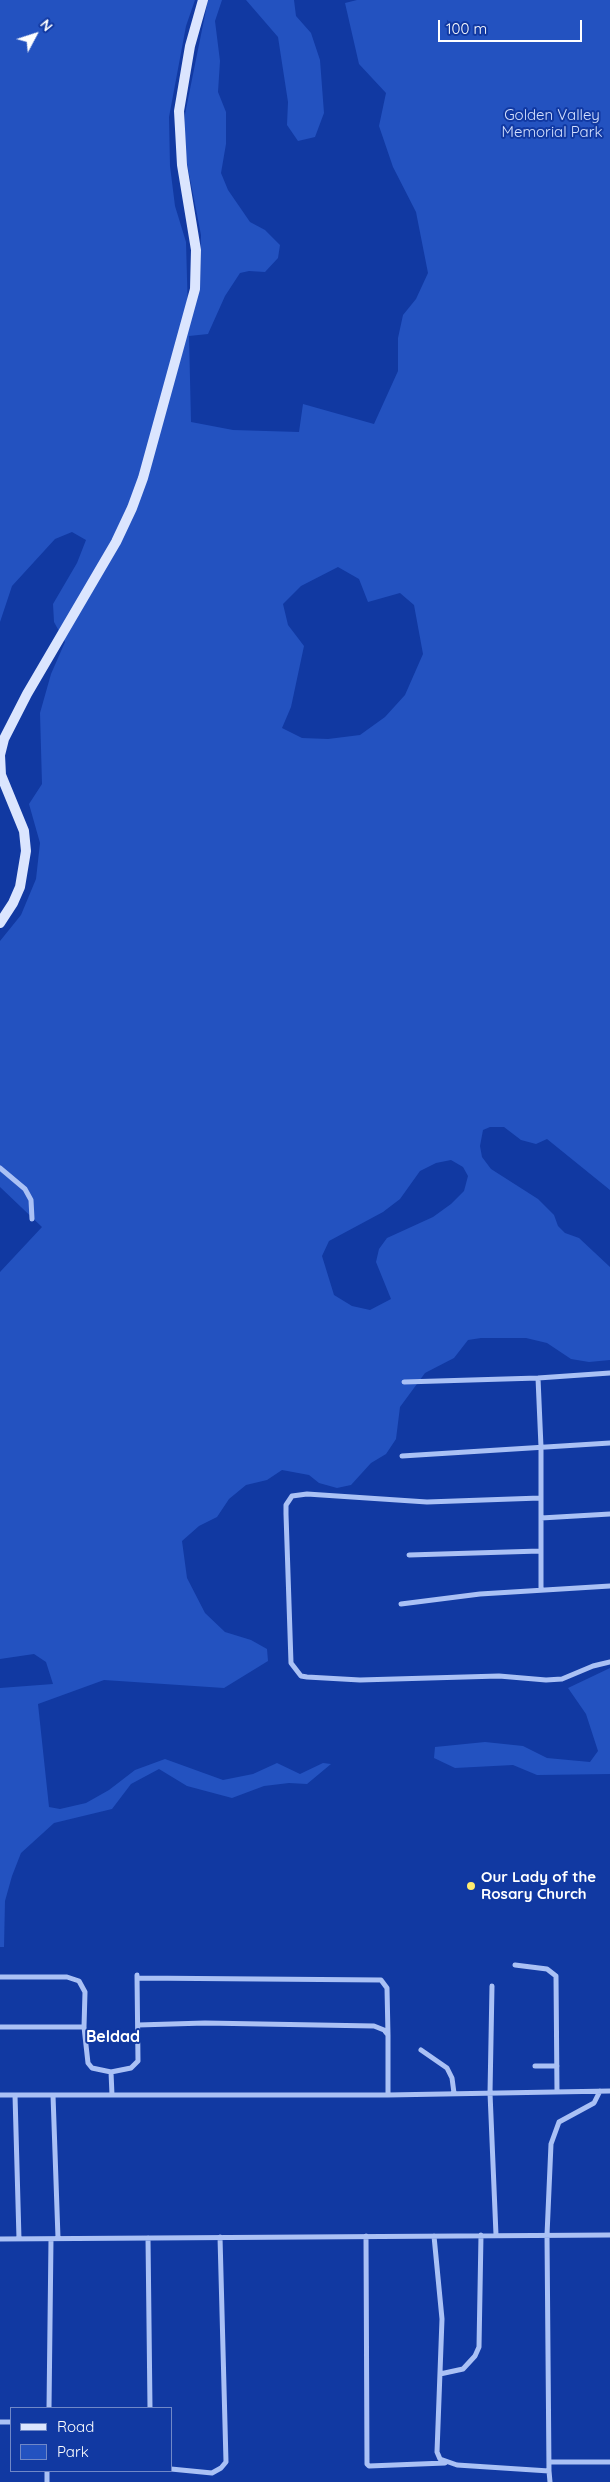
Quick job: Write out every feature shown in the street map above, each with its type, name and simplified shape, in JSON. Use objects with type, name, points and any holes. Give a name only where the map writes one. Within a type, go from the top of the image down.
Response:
[{"type":"main road","points":[[0,923],[13,903],[20,886],[26,851],[24,831],[1,775],[0,755],[4,739],[27,694],[116,542],[132,508],[143,478],[195,289],[196,250],[182,165],[179,111],[190,46],[203,0]]},
{"type":"street","points":[[0,1168],[25,1189],[31,1200],[32,1219]]},
{"type":"street","points":[[404,1382],[538,1378],[610,1373]]},
{"type":"street","points":[[538,1378],[541,1447],[541,1590]]},
{"type":"street","points":[[402,1456],[610,1444]]},
{"type":"street","points":[[540,1498],[427,1502],[307,1494],[292,1496],[286,1505],[291,1663],[301,1676],[307,1677],[360,1680],[499,1676],[546,1680],[562,1679],[593,1666],[610,1662]]},
{"type":"street","points":[[541,1518],[610,1514]]},
{"type":"street","points":[[409,1556],[540,1551]]},
{"type":"street","points":[[401,1604],[541,1590],[610,1586]]},
{"type":"street","points":[[514,1965],[547,1969],[556,1976],[557,2092]]},
{"type":"street","points":[[0,1977],[67,1977],[79,1981],[85,1992],[84,2027],[86,2057],[89,2066],[111,2072],[131,2068],[138,2061],[137,1976],[381,1980],[387,1988],[388,2095]]},
{"type":"street","points":[[492,1986],[490,2093],[496,2235]]},
{"type":"street","points":[[138,2025],[205,2023],[374,2026],[384,2030],[388,2035]]},
{"type":"street","points":[[0,2027],[84,2027]]},
{"type":"street","points":[[421,2050],[443,2064],[450,2072],[454,2093]]},
{"type":"street","points":[[535,2066],[558,2066]]},
{"type":"street","points":[[111,2072],[112,2095]]},
{"type":"street","points":[[0,2095],[388,2095],[610,2091]]},
{"type":"street","points":[[550,2482],[547,2235],[549,2169],[554,2130],[566,2116],[594,2103],[600,2092]]},
{"type":"street","points":[[15,2095],[19,2239]]},
{"type":"street","points":[[53,2095],[58,2238]]},
{"type":"street","points":[[0,2239],[610,2234]]},
{"type":"street","points":[[366,2236],[367,2464],[369,2466],[446,2463],[549,2470]]},
{"type":"street","points":[[434,2236],[442,2319],[437,2452],[440,2459],[446,2463]]},
{"type":"street","points":[[440,2374],[463,2368],[475,2356],[479,2347],[481,2236]]},
{"type":"street","points":[[172,2469],[212,2473],[221,2468],[226,2462],[220,2237]]},
{"type":"street","points":[[49,2407],[51,2238]]},
{"type":"street","points":[[148,2238],[150,2407]]},
{"type":"street","points":[[550,2462],[610,2462]]},
{"type":"green space","name":"Golden Valley Memorial Park","points":[[0,0],[195,0],[186,26],[169,117],[170,166],[175,206],[186,242],[188,314],[200,284],[201,235],[183,143],[185,114],[208,0],[222,0],[215,21],[220,61],[218,92],[226,112],[226,144],[221,173],[228,190],[250,222],[265,230],[280,245],[278,258],[265,272],[249,271],[240,273],[225,296],[208,334],[189,336],[191,422],[233,430],[299,432],[303,404],[374,424],[398,371],[398,338],[403,315],[416,299],[428,273],[416,212],[393,167],[379,126],[386,93],[359,64],[345,3],[357,0],[610,0],[610,1190],[547,1139],[536,1144],[521,1140],[504,1127],[490,1127],[483,1130],[480,1146],[482,1157],[491,1169],[538,1199],[554,1215],[558,1226],[565,1233],[579,1238],[610,1267],[610,1360],[589,1362],[571,1359],[547,1343],[526,1338],[481,1338],[468,1340],[454,1358],[425,1373],[400,1407],[396,1439],[386,1454],[371,1463],[351,1485],[337,1488],[319,1483],[309,1475],[282,1470],[267,1480],[246,1485],[229,1499],[217,1517],[199,1526],[182,1541],[187,1578],[205,1613],[225,1632],[251,1640],[267,1649],[268,1661],[224,1688],[104,1680],[38,1704],[49,1807],[60,1809],[86,1803],[109,1790],[135,1770],[165,1759],[223,1780],[253,1774],[277,1763],[300,1774],[323,1763],[331,1764],[307,1784],[289,1783],[264,1786],[232,1798],[187,1786],[159,1769],[131,1784],[112,1809],[54,1823],[21,1853],[5,1901],[4,1947],[0,1947],[0,1688],[53,1684],[46,1662],[34,1654],[0,1659],[0,1272],[42,1227],[0,1187],[0,941],[21,915],[36,879],[40,843],[29,804],[42,784],[40,713],[51,674],[65,642],[54,622],[53,604],[77,563],[86,540],[72,532],[55,539],[12,586],[0,622]],"holes":[[[338,567],[359,579],[368,602],[400,593],[414,605],[423,654],[405,695],[385,717],[360,735],[328,739],[302,738],[282,728],[291,707],[304,646],[288,625],[283,604],[301,586]],[[451,1160],[463,1167],[468,1176],[464,1191],[451,1204],[433,1217],[387,1238],[379,1249],[376,1262],[391,1299],[370,1310],[352,1306],[334,1295],[322,1256],[329,1241],[383,1212],[400,1199],[420,1171],[436,1163]]]},
{"type":"green space","points":[[246,0],[294,0],[296,16],[311,33],[320,60],[324,113],[315,137],[298,141],[287,125],[288,102],[278,37]]},
{"type":"green space","points":[[610,1668],[610,1774],[537,1775],[513,1765],[455,1768],[434,1758],[435,1747],[485,1742],[523,1746],[547,1758],[590,1762],[598,1751],[586,1714],[568,1688]]},
{"type":"place","name":"Our Lady of the Rosary Church","points":[[471,1886]]},
{"type":"district","name":"Beldad","points":[[113,2037]]}]
